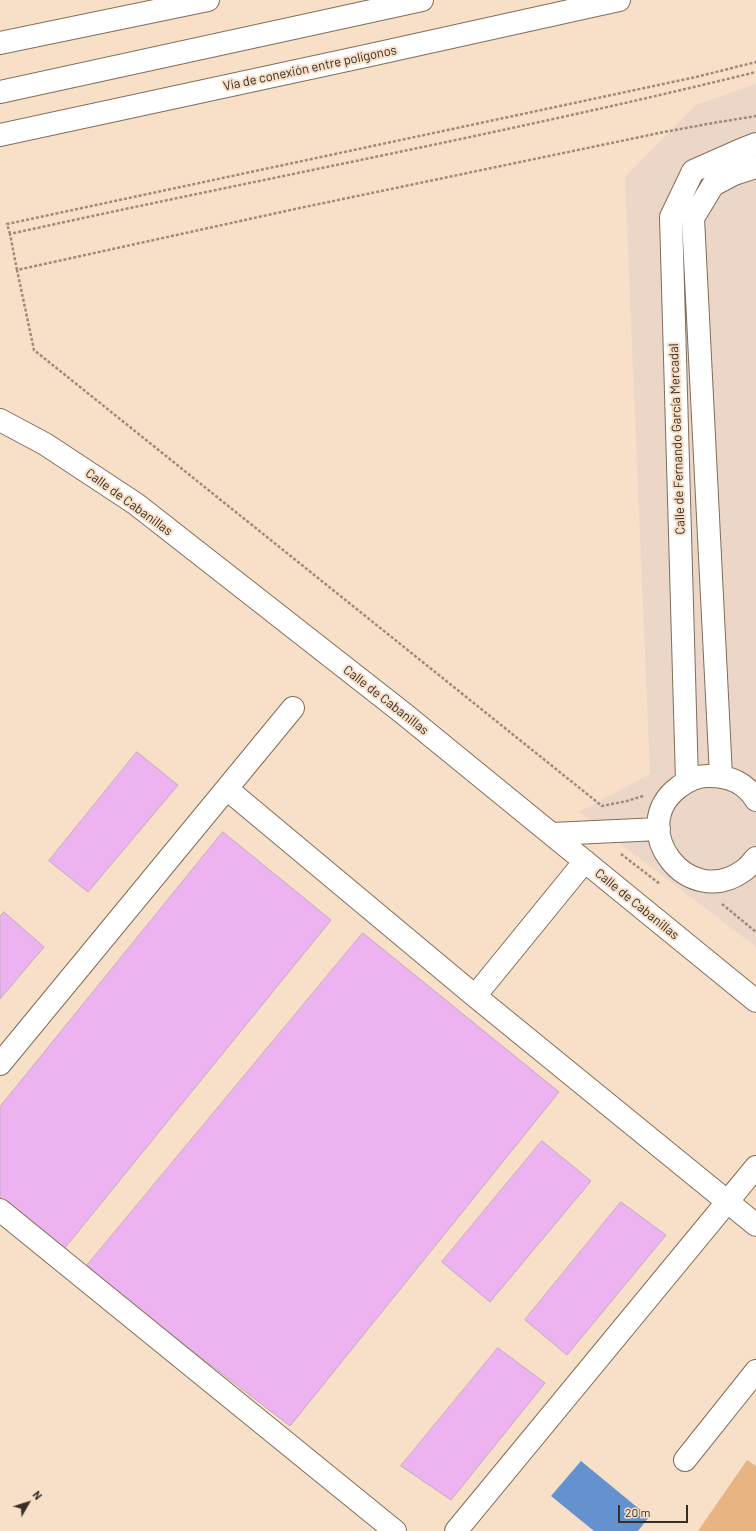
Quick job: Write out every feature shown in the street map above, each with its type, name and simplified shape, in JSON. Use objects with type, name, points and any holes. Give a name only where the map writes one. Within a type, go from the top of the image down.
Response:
[{"type":"street","points":[[0,43],[208,0]]},
{"type":"street","points":[[0,92],[422,0]]},
{"type":"street","name":"Vía de conexión entre polígonos","points":[[0,134],[619,0]]},
{"type":"street","name":"Calle de Fernando García Mercadal","points":[[687,781],[671,217],[692,171],[756,144]]},
{"type":"street","points":[[722,776],[693,218],[713,185],[734,174],[756,167]]},
{"type":"street","name":"Calle de Cabanillas","points":[[0,420],[45,444],[136,504],[403,713],[756,1000]]},
{"type":"street","points":[[0,1064],[293,708]]},
{"type":"street","points":[[756,800],[751,792],[738,782],[722,776],[704,776],[687,781],[673,791],[664,806],[659,822],[660,840],[666,856],[678,869],[693,878],[711,882],[728,879],[744,871],[756,858]]},
{"type":"street","points":[[226,789],[475,996],[756,1225]]},
{"type":"street","points":[[552,834],[659,829]]},
{"type":"street","points":[[475,996],[585,861]]},
{"type":"street","points":[[456,1531],[756,1167]]},
{"type":"street","points":[[0,1210],[395,1531]]},
{"type":"street","points":[[685,1460],[756,1371]]},
{"type":"path","points":[[644,795],[627,801],[602,806],[34,350],[7,224],[696,77],[756,62]]},
{"type":"path","points":[[10,234],[142,204],[580,114],[756,72]]},
{"type":"path","points":[[17,270],[294,209],[671,131],[756,116]]},
{"type":"shaded area","points":[[756,84],[756,947],[579,812],[650,774],[625,177],[696,105]]},
{"type":"shaded area","points":[[747,1460],[756,1466],[756,1531],[698,1531]]},
{"type":"water","points":[[581,1461],[649,1517],[638,1531],[594,1531],[551,1496]]},
{"type":"building","points":[[137,752],[178,785],[88,892],[49,861]]},
{"type":"building","points":[[223,832],[331,920],[64,1249],[0,1197],[0,1107]]},
{"type":"building","points":[[4,912],[44,947],[0,999],[0,917]]},
{"type":"building","points":[[363,933],[559,1092],[290,1426],[85,1268]]},
{"type":"building","points":[[542,1141],[591,1181],[490,1302],[442,1262]]},
{"type":"building","points":[[621,1202],[666,1235],[567,1355],[525,1320]]},
{"type":"building","points":[[498,1348],[545,1383],[451,1500],[401,1466]]}]
